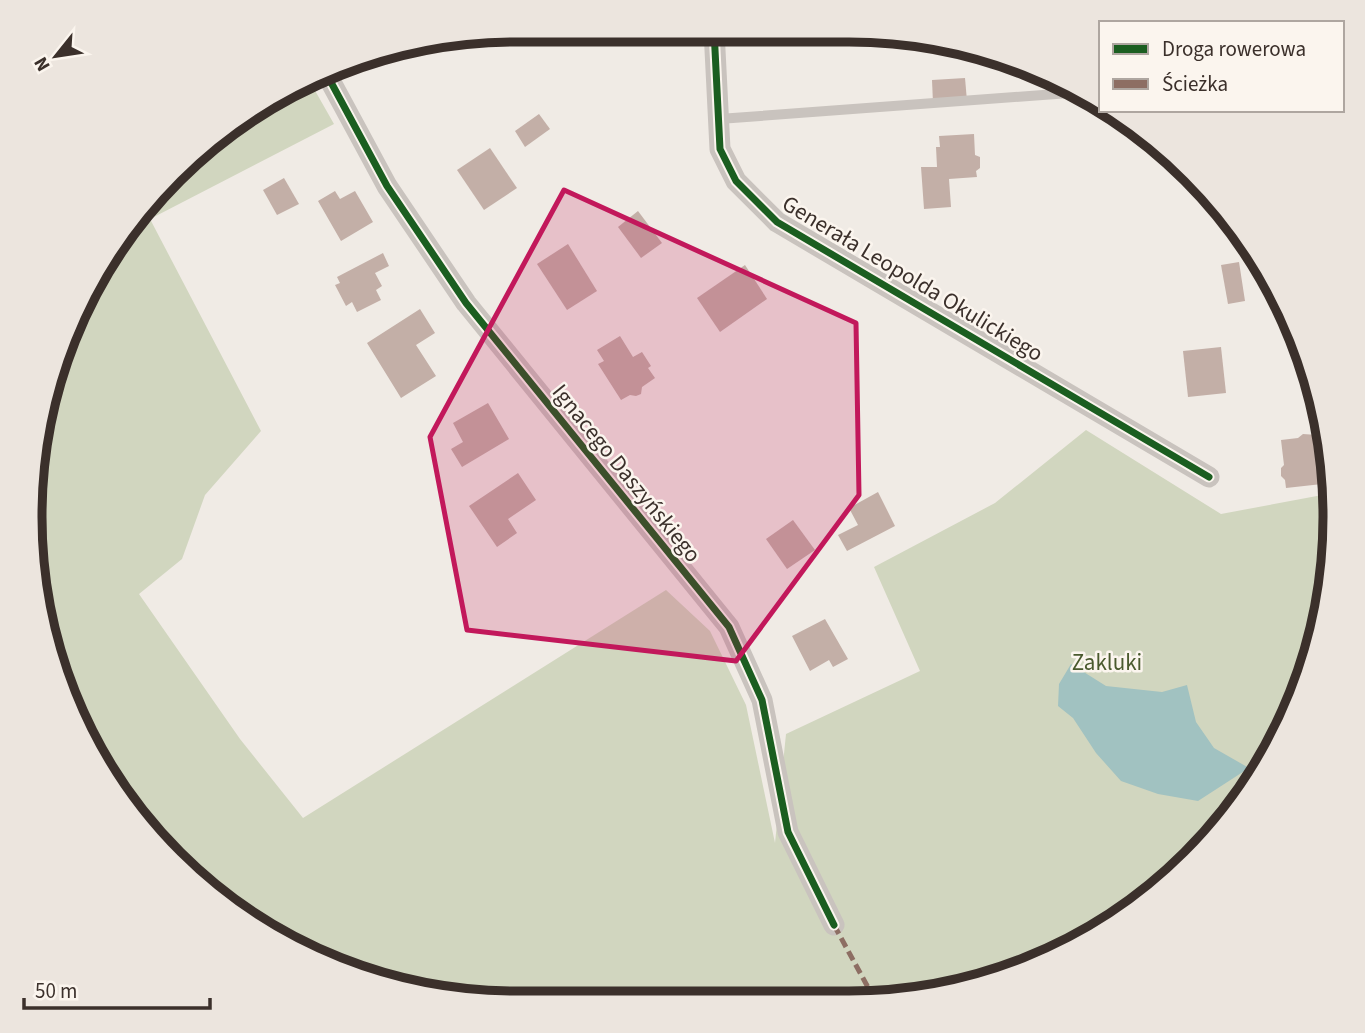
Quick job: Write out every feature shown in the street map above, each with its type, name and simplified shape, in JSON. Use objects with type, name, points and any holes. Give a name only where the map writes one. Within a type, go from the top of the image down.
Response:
[{"type":"street","name":"Generała Leopolda Okulickiego","points":[[714,42],[720,149],[736,181],[777,222],[1209,477]]},
{"type":"street","name":"Ignacego Daszyńskiego","points":[[330,80],[387,186],[466,303],[729,627],[762,699],[788,832],[834,925]]},
{"type":"lane","points":[[719,119],[1063,94]]},
{"type":"highlighted area","points":[[564,190],[856,323],[859,495],[736,661],[467,630],[430,437]]},
{"type":"green space","name":"Zakluki","points":[[314,88],[334,124],[150,219],[261,431],[205,495],[182,559],[139,594],[240,739],[303,818],[666,590],[710,631],[746,705],[775,843],[786,734],[920,671],[874,567],[995,503],[1086,430],[1221,514],[1322,495],[1319,578],[1298,669],[1259,754],[1225,805],[1184,852],[1137,893],[1112,911],[1058,942],[1001,966],[941,982],[848,991],[516,991],[455,987],[364,966],[279,927],[228,893],[181,852],[140,805],[106,754],[78,698],[58,639],[46,578],[42,516],[51,424],[67,364],[91,307],[122,253],[160,204],[204,160],[253,122]]},
{"type":"water","points":[[1071,664],[1106,686],[1162,692],[1187,685],[1196,722],[1214,748],[1249,768],[1198,801],[1158,794],[1121,781],[1096,753],[1073,718],[1058,706],[1059,684]]},
{"type":"building","points":[[965,78],[967,101],[933,103],[932,80]]},
{"type":"building","points":[[539,114],[550,129],[525,147],[515,131]]},
{"type":"building","points":[[974,134],[975,155],[980,157],[977,177],[949,179],[951,207],[924,209],[921,167],[937,167],[936,147],[940,147],[939,136]]},
{"type":"building","points":[[490,148],[517,188],[484,210],[457,170]]},
{"type":"building","points":[[284,178],[299,204],[277,215],[263,190]]},
{"type":"building","points":[[335,191],[340,199],[355,191],[373,222],[341,241],[318,201]]},
{"type":"building","points":[[638,211],[662,243],[641,258],[618,227]]},
{"type":"building","points":[[568,244],[597,291],[567,310],[537,264]]},
{"type":"building","points":[[383,253],[389,266],[375,273],[382,286],[376,290],[381,300],[357,312],[352,302],[346,306],[335,285],[340,283],[337,277]]},
{"type":"building","points":[[1239,262],[1245,301],[1228,304],[1221,265]]},
{"type":"building","points":[[745,265],[767,299],[720,332],[697,298]]},
{"type":"building","points":[[420,309],[435,333],[416,345],[436,376],[401,398],[367,343]]},
{"type":"building","points":[[620,336],[633,357],[642,352],[655,378],[642,387],[641,394],[630,395],[621,400],[598,364],[604,361],[597,350]]},
{"type":"building","points":[[1221,347],[1226,393],[1188,397],[1183,351]]},
{"type":"building","points":[[488,403],[509,439],[462,467],[451,449],[463,442],[453,423]]},
{"type":"building","points":[[1303,434],[1316,435],[1322,484],[1286,488],[1285,480],[1281,476],[1281,468],[1284,465],[1281,440],[1298,438]]},
{"type":"building","points":[[518,473],[536,500],[508,519],[517,533],[497,547],[469,506]]},
{"type":"building","points":[[878,492],[895,526],[847,551],[838,535],[858,525],[849,508]]},
{"type":"building","points":[[793,520],[815,550],[787,569],[766,539]]},
{"type":"building","points":[[825,619],[848,659],[833,667],[829,660],[810,671],[792,636]]},
{"type":"marked path","points":[[834,925],[870,990]]},
{"type":"cycle path","points":[[715,42],[720,149],[736,181],[777,222],[1209,477]]},
{"type":"cycle path","points":[[330,80],[387,186],[466,303],[729,627],[762,700],[788,832],[834,925]]}]
